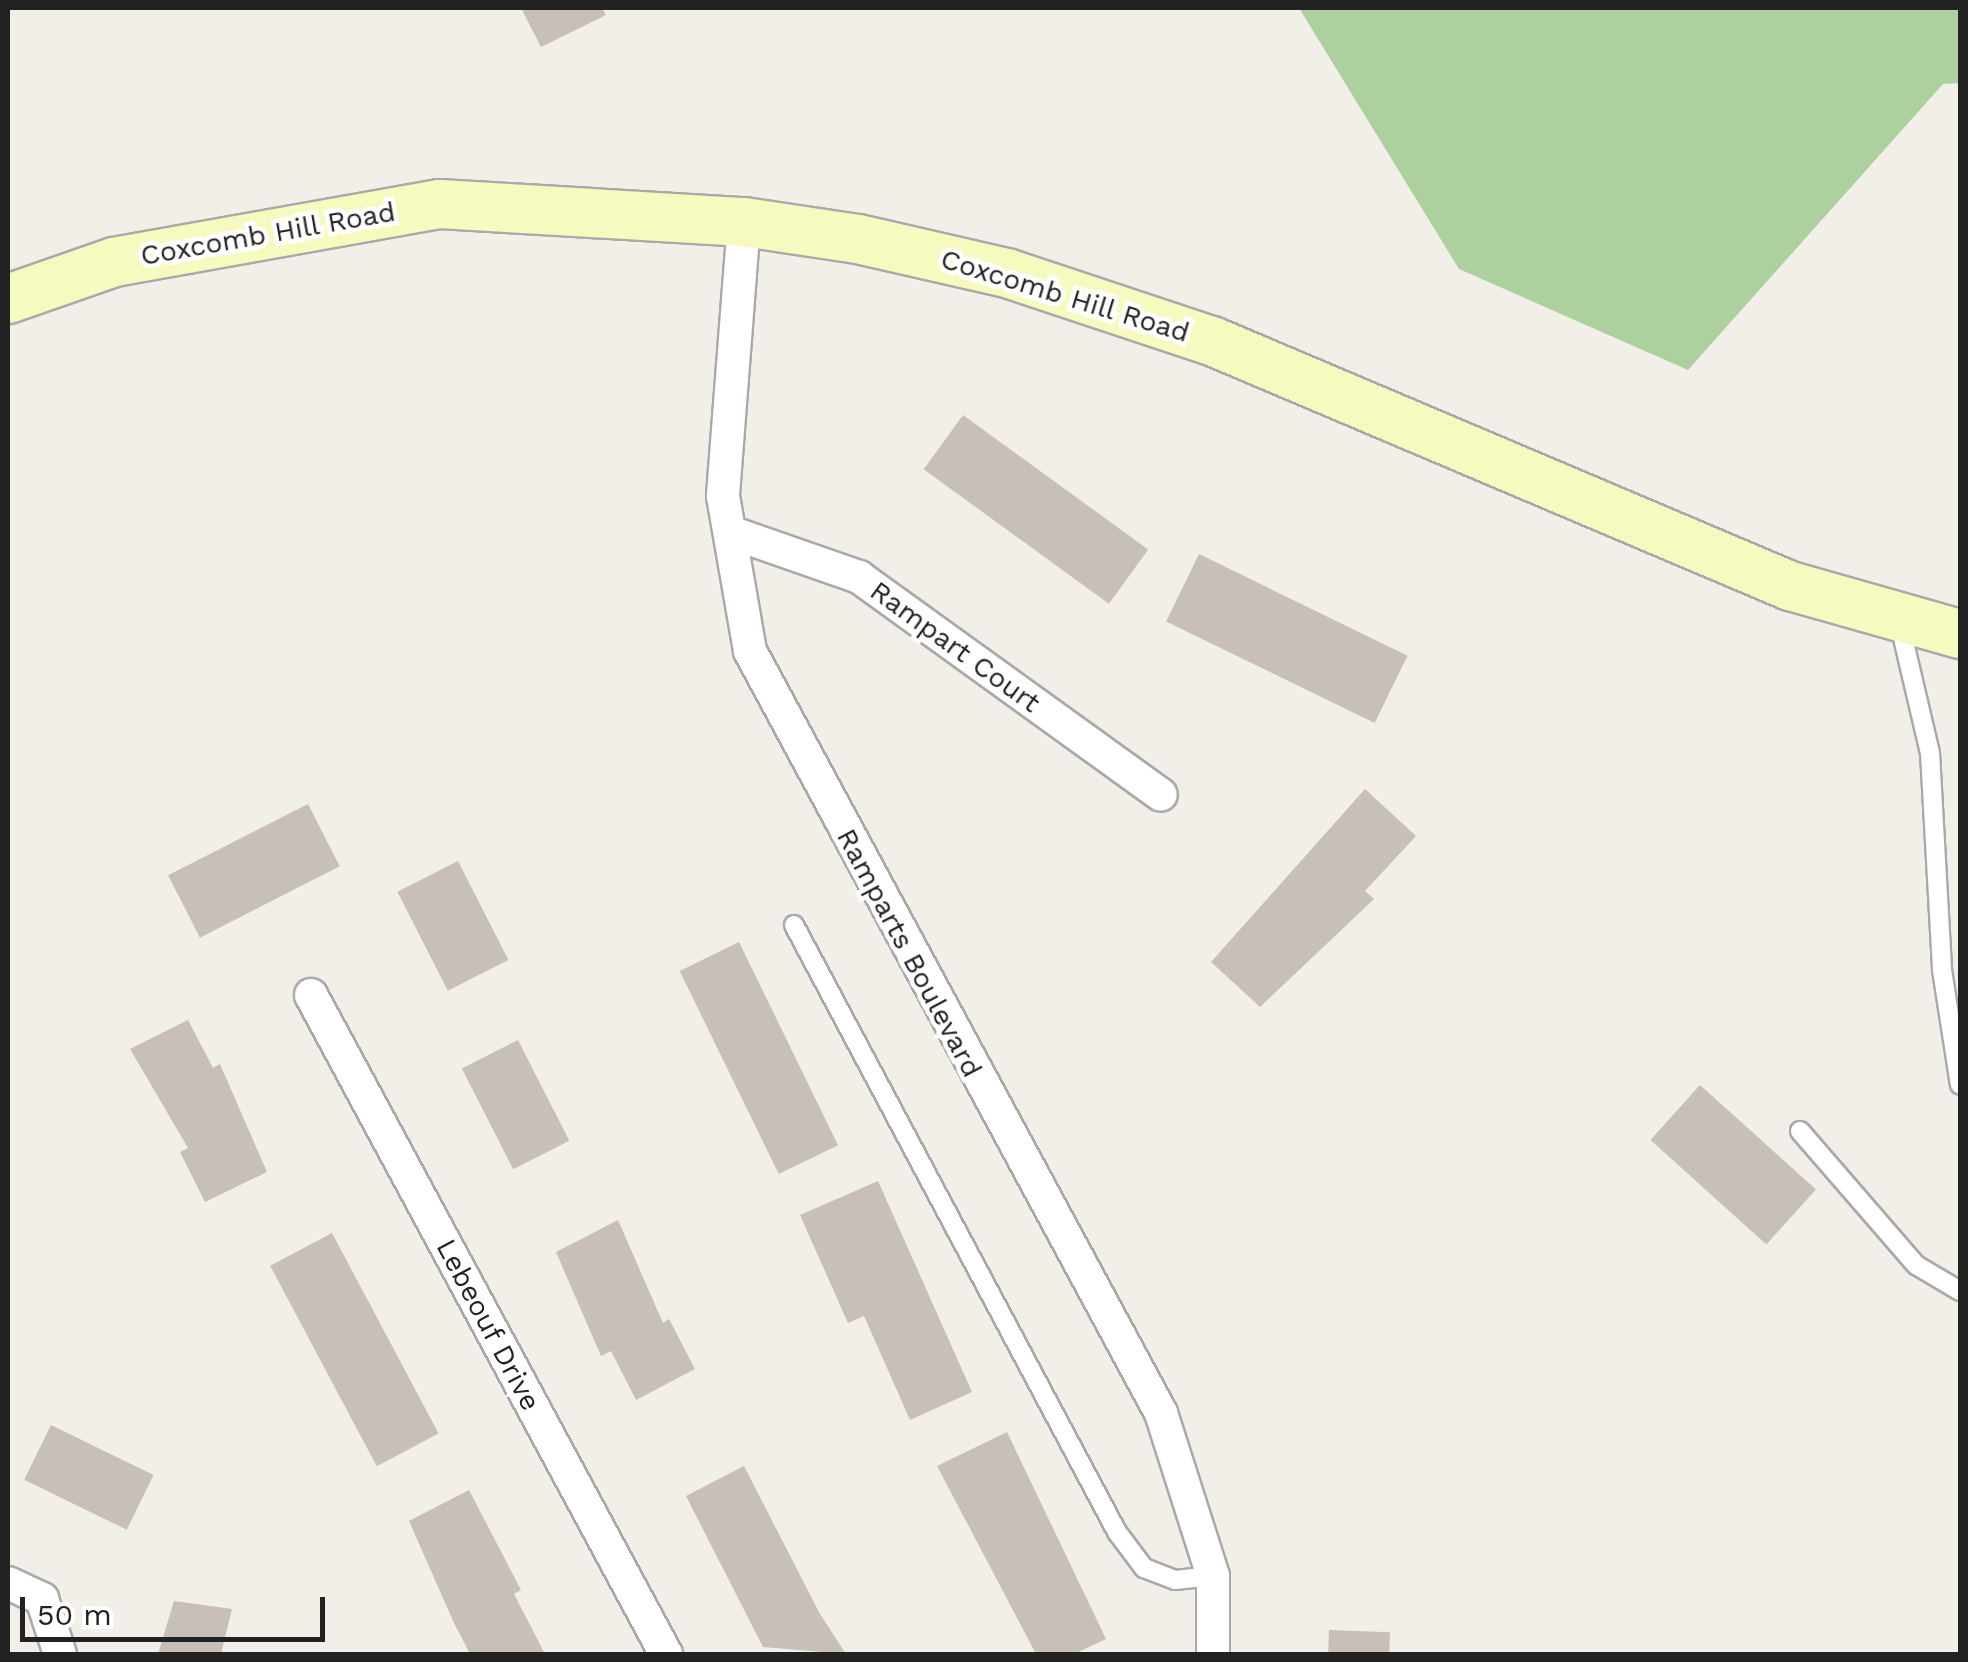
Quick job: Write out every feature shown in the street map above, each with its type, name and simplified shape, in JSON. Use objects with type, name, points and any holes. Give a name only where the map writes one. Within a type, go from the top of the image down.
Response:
[{"type":"main road","name":"Coxcomb Hill Road","points":[[8,300],[114,262],[440,204],[744,222],[1007,272],[1212,341],[1552,492],[1899,621],[1960,634]]},
{"type":"street","name":"Ramparts Boulevard","points":[[744,222],[724,496],[750,651],[1162,1412],[1212,1576],[1212,1654]]},
{"type":"street","name":"Rampart Court","points":[[730,532],[858,578],[1162,795]]},
{"type":"street","name":"Lebeouf Drive","points":[[311,996],[666,1654]]},
{"type":"street","points":[[8,1583],[42,1599],[60,1654]]},
{"type":"lane","points":[[1899,621],[1930,752],[1960,1085]]},
{"type":"lane","points":[[794,925],[1116,1532],[1144,1568],[1175,1580],[1212,1576]]},
{"type":"lane","points":[[1800,1131],[1916,1265],[1960,1291]]},
{"type":"green space","points":[[1299,8],[1960,8],[1960,83],[1943,84],[1688,370],[1459,269]]},
{"type":"building","points":[[521,8],[602,8],[606,15],[541,47]]},
{"type":"building","points":[[963,415],[1148,550],[1109,604],[924,469]]},
{"type":"building","points":[[1199,554],[1408,656],[1375,723],[1166,621]]},
{"type":"building","points":[[1365,789],[1416,836],[1365,891],[1374,899],[1260,1007],[1211,962]]},
{"type":"building","points":[[308,804],[340,866],[200,938],[168,875]]},
{"type":"building","points":[[458,861],[508,960],[448,991],[397,892]]},
{"type":"building","points":[[739,942],[838,1145],[779,1174],[680,971]]},
{"type":"building","points":[[188,1020],[213,1068],[220,1064],[267,1172],[205,1202],[180,1152],[188,1148],[130,1049]]},
{"type":"building","points":[[518,1040],[569,1141],[513,1169],[462,1069]]},
{"type":"building","points":[[1700,1085],[1816,1189],[1766,1244],[1650,1140]]},
{"type":"building","points":[[878,1181],[972,1392],[910,1420],[864,1316],[848,1323],[800,1215]]},
{"type":"building","points":[[618,1220],[663,1323],[669,1319],[695,1369],[636,1400],[611,1351],[601,1356],[556,1252]]},
{"type":"building","points":[[332,1233],[439,1433],[377,1466],[270,1266]]},
{"type":"building","points":[[51,1425],[153,1475],[127,1530],[24,1480]]},
{"type":"building","points":[[1007,1432],[1106,1639],[1074,1654],[1036,1654],[937,1466]]},
{"type":"building","points":[[744,1466],[820,1614],[846,1654],[763,1647],[686,1496]]},
{"type":"building","points":[[469,1490],[521,1590],[514,1594],[545,1654],[470,1654],[454,1623],[409,1521]]},
{"type":"building","points":[[174,1601],[232,1609],[221,1654],[158,1654]]},
{"type":"building","points":[[1329,1630],[1390,1632],[1389,1654],[1328,1654]]}]
